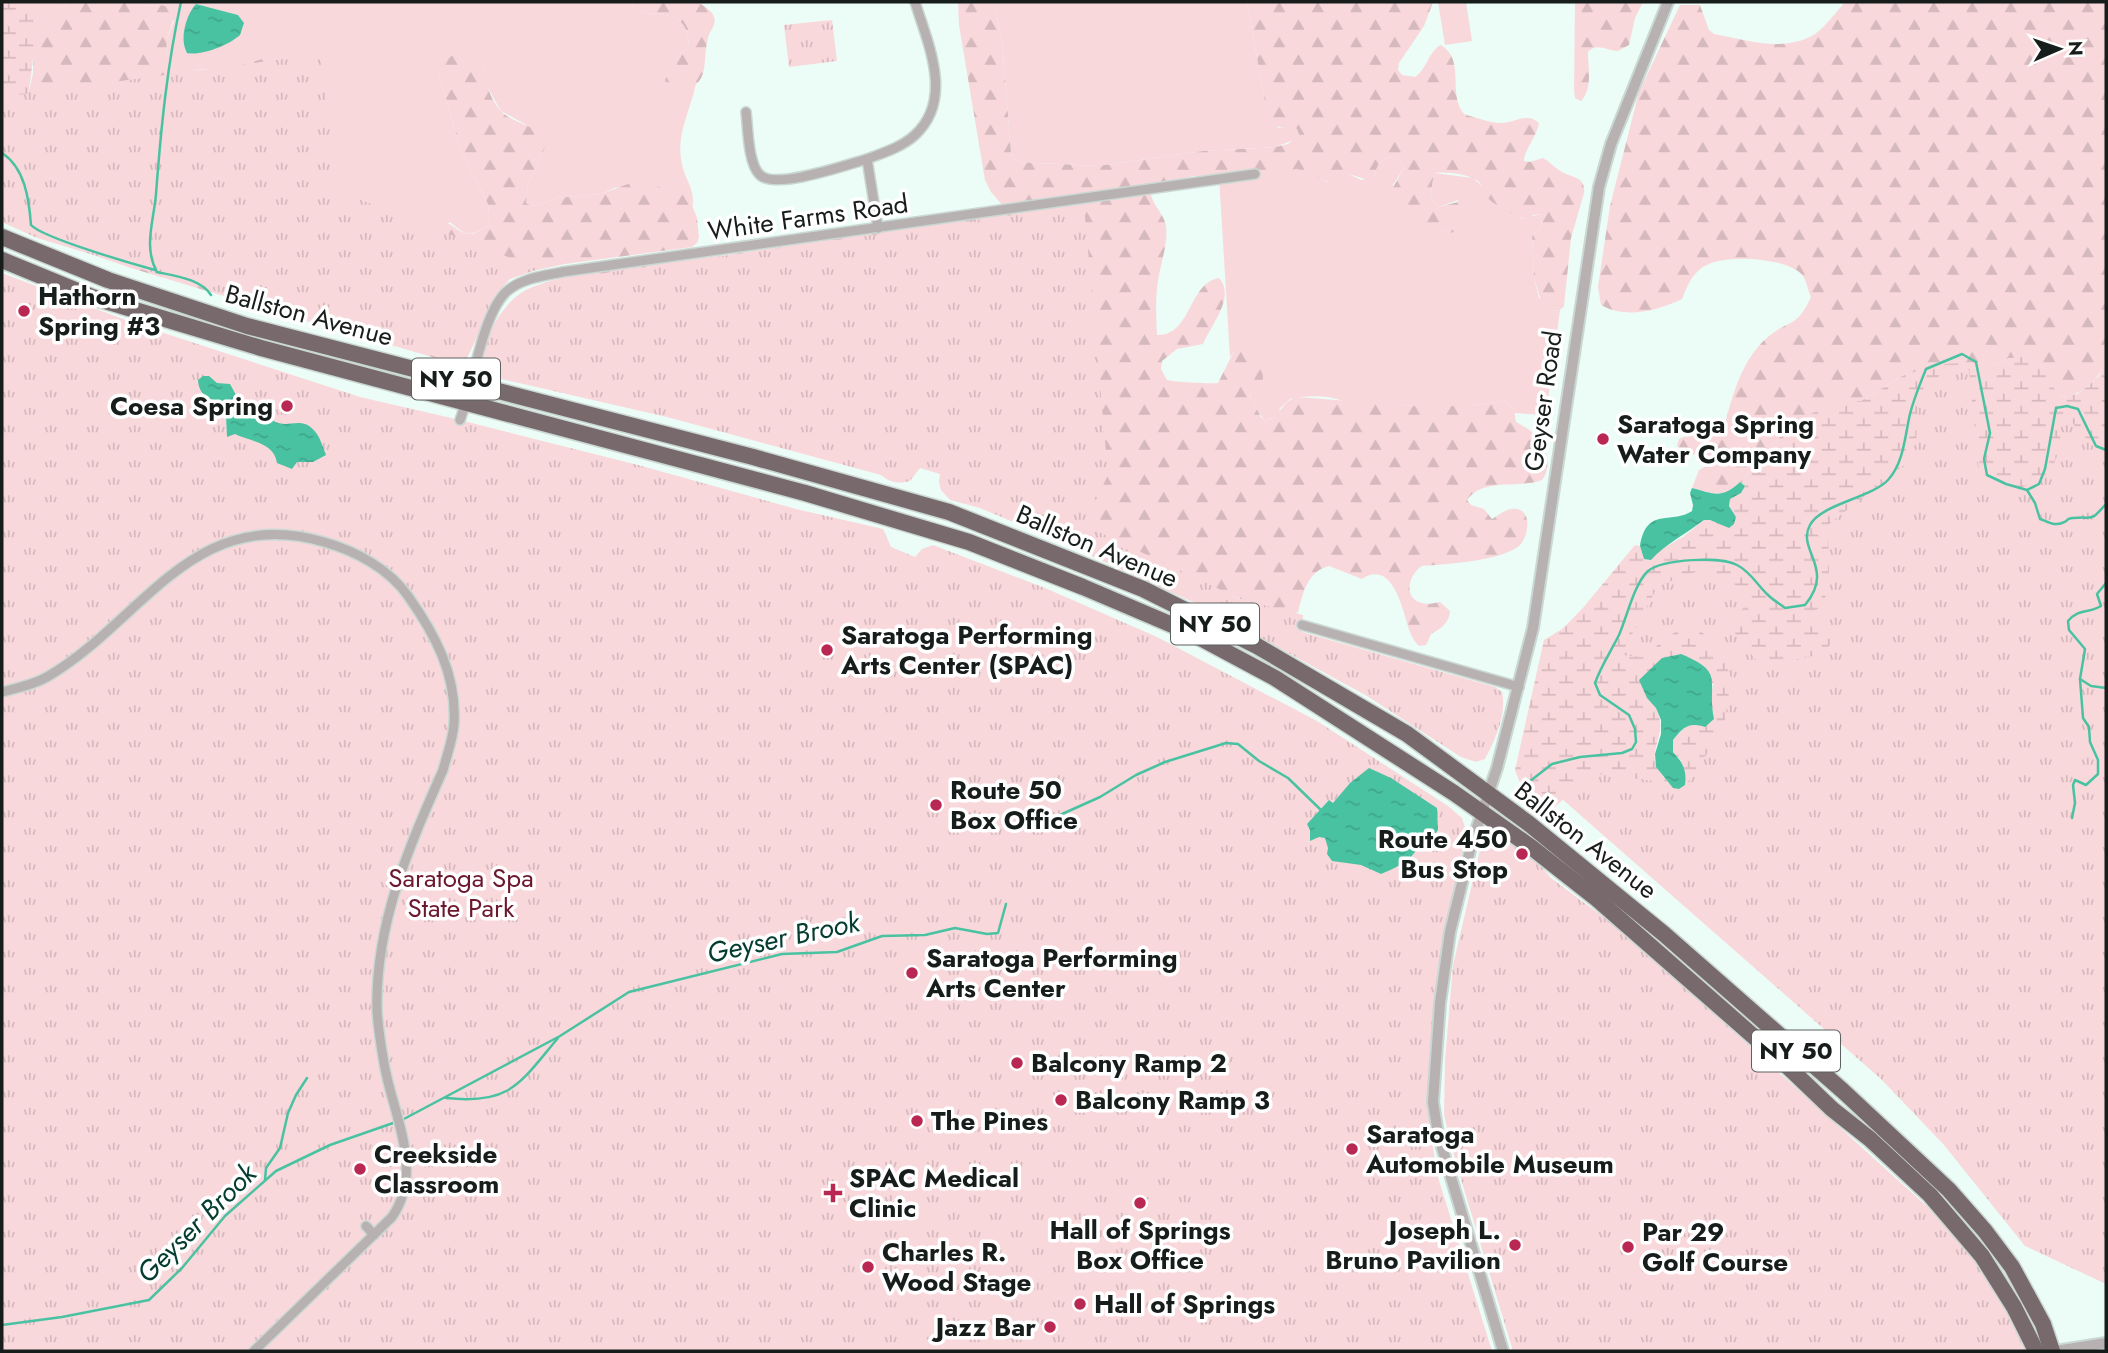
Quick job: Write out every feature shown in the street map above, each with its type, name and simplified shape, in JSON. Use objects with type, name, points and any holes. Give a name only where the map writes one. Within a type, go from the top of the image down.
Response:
[{"type":"highway","name":"Ballston Avenue","points":[[3,239],[108,280],[208,314],[949,512],[1143,589],[1257,646],[1407,734],[1528,822],[1664,934],[1843,1091],[1949,1190],[1985,1231],[2012,1267],[2043,1324],[2054,1351]]},
{"type":"highway","name":"Ballston Avenue","points":[[2,260],[92,297],[463,412],[805,493],[969,542],[1191,633],[1275,678],[1482,812],[1531,847],[1597,899],[1785,1064],[1832,1109],[1870,1139],[1930,1195],[1982,1256],[2014,1307],[2036,1351]]},
{"type":"street","points":[[746,112],[753,163],[760,176],[772,181],[867,159],[902,144],[923,125],[936,101],[934,67],[915,2]]},
{"type":"street","name":"Geyser Road","points":[[1503,1351],[1438,1134],[1433,1102],[1440,1003],[1450,932],[1472,842],[1519,687],[1533,628],[1599,187],[1611,144],[1668,2]]},
{"type":"street","points":[[867,159],[878,228]]},
{"type":"street","name":"White Farms Road","points":[[463,412],[490,319],[505,292],[525,280],[562,272],[1255,174]]},
{"type":"street","points":[[2,692],[30,685],[67,664],[172,573],[204,553],[233,540],[253,536],[291,534],[340,547],[385,572],[406,593],[436,639],[447,666],[454,724],[443,770],[394,889],[382,941],[377,1012],[385,1066],[407,1161],[407,1181],[401,1204],[374,1235],[279,1321],[254,1351]]},
{"type":"street","points":[[1302,625],[1519,687]]},
{"type":"street","points":[[366,1226],[374,1235]]},
{"type":"street","points":[[2054,1351],[2106,1343]]},
{"type":"green space","points":[[2,2],[30,2],[35,25],[27,101],[2,221]]},
{"type":"green space","points":[[30,2],[66,2],[52,23],[33,38],[35,24]]},
{"type":"green space","points":[[66,2],[124,2],[139,6],[160,5],[173,8],[175,14],[167,39],[166,59],[181,66],[219,70],[272,57],[306,59],[329,314],[313,323],[131,268],[47,239],[26,105],[33,73],[33,38],[52,22]]},
{"type":"green space","points":[[124,2],[632,2],[634,11],[677,19],[687,33],[689,45],[674,61],[692,87],[696,83],[684,123],[680,153],[692,193],[693,206],[690,200],[647,183],[614,188],[602,194],[557,198],[532,206],[526,203],[528,185],[545,147],[525,124],[501,111],[485,83],[483,65],[438,71],[462,154],[488,204],[490,225],[469,234],[450,222],[337,323],[339,330],[313,323],[329,314],[232,68],[189,69],[173,64],[166,59],[167,39],[174,21],[160,5],[139,6]],"holes":[[[196,4],[238,15],[244,23],[240,35],[221,46],[190,54],[185,50],[184,34]]]},
{"type":"green space","points":[[632,2],[698,2],[711,12],[714,23],[708,38],[703,74],[694,85],[673,91],[665,80],[674,61],[689,45],[683,25],[669,16],[634,11]]},
{"type":"green space","points":[[958,2],[994,2],[1002,41],[1011,152],[1018,162],[1098,166],[1203,151],[1288,144],[1299,135],[1297,129],[1272,125],[1264,97],[1247,2],[1433,2],[1424,26],[1399,63],[1398,70],[1402,75],[1415,77],[1441,45],[1453,59],[1457,97],[1464,114],[1499,123],[1530,118],[1539,123],[1524,161],[1543,158],[1562,172],[1581,181],[1584,188],[1571,238],[1564,306],[1560,310],[1553,311],[1542,304],[1534,278],[1532,236],[1542,227],[1540,214],[1533,215],[1530,220],[1520,217],[1489,199],[1480,183],[1474,179],[1451,173],[1434,173],[1430,198],[1439,207],[1465,200],[1467,206],[1457,230],[1451,233],[1414,219],[1398,208],[1393,200],[1391,191],[1404,168],[1397,155],[1381,162],[1374,177],[1368,180],[1349,174],[1333,184],[1297,169],[1265,174],[1193,176],[1151,187],[1152,197],[1166,226],[1157,290],[1157,335],[1168,333],[1177,327],[1201,289],[1209,282],[1219,278],[1225,294],[1224,302],[1203,344],[1177,349],[1162,361],[1161,369],[1167,380],[1218,383],[1234,351],[1247,350],[1259,362],[1263,378],[1261,390],[1249,394],[1266,421],[1297,397],[1413,406],[1469,406],[1504,401],[1514,410],[1516,422],[1540,440],[1547,457],[1547,469],[1542,480],[1482,488],[1467,500],[1471,505],[1484,509],[1492,519],[1510,509],[1522,511],[1527,526],[1525,537],[1519,546],[1487,558],[1422,566],[1414,574],[1410,586],[1412,596],[1426,604],[1440,602],[1450,611],[1446,622],[1431,634],[1426,645],[1419,646],[1414,640],[1395,590],[1382,576],[1373,574],[1362,579],[1329,566],[1311,578],[1298,612],[1292,615],[1254,604],[1086,539],[1080,513],[500,317],[514,299],[526,291],[571,275],[934,225],[989,215],[1004,207],[985,180],[959,25]]},
{"type":"green space","points":[[994,2],[1247,2],[1264,97],[1278,128],[1291,126],[1297,129],[1299,135],[1294,140],[1275,147],[1203,151],[1098,166],[1018,162],[1011,152],[1002,41]]},
{"type":"green space","points":[[1438,2],[1466,2],[1472,41],[1445,45]]},
{"type":"green space","points":[[1575,2],[1643,2],[1635,18],[1629,45],[1618,51],[1599,47],[1588,52],[1588,84],[1581,101],[1575,98],[1574,91]]},
{"type":"green space","points":[[1845,2],[2106,2],[2106,359],[2092,383],[2067,396],[2057,394],[2041,364],[2009,358],[1991,367],[1968,367],[1904,375],[1861,401],[1848,401],[1791,424],[1740,482],[1728,491],[1718,494],[1692,488],[1699,470],[1718,460],[1714,456],[1689,454],[1677,446],[1679,439],[1724,428],[1735,391],[1752,355],[1769,336],[1793,322],[1811,297],[1803,276],[1795,270],[1770,261],[1739,259],[1703,267],[1692,277],[1682,299],[1662,307],[1642,312],[1621,312],[1601,305],[1598,287],[1610,206],[1639,92],[1680,5],[1700,5],[1709,30],[1714,34],[1778,44],[1803,40],[1815,34]]},
{"type":"green space","points":[[832,20],[837,61],[789,67],[784,25]]},
{"type":"green space","points":[[458,53],[478,60],[483,65],[488,89],[500,110],[539,133],[543,139],[545,147],[528,185],[526,203],[532,206],[557,198],[601,194],[628,184],[647,183],[685,195],[690,200],[697,218],[699,237],[692,247],[565,264],[528,272],[507,280],[453,361],[446,361],[339,330],[337,323],[423,226],[442,223],[473,234],[490,225],[488,204],[462,154],[438,71],[446,59]]},
{"type":"green space","points":[[321,54],[338,191],[539,269],[510,279],[500,290],[467,358],[457,363],[37,238],[2,222],[2,97]]},
{"type":"green space","points":[[1397,155],[1404,168],[1393,185],[1399,209],[1451,233],[1458,200],[1439,207],[1430,198],[1434,173],[1473,178],[1483,187],[1488,199],[1523,219],[1540,214],[1542,227],[1532,236],[1534,278],[1539,298],[1553,311],[1560,310],[1546,415],[1514,413],[1504,401],[1469,406],[1413,406],[1345,402],[1310,396],[1290,399],[1280,408],[1278,415],[1266,421],[1256,408],[1234,351],[1230,357],[1219,176],[1297,169],[1327,182],[1349,174],[1361,180],[1374,177],[1381,162]]},
{"type":"green space","points":[[1084,205],[1108,475],[1084,525],[1240,599],[1303,615],[1302,632],[1495,687],[1502,692],[1503,709],[1496,735],[1485,759],[1476,762],[1461,757],[1367,696],[1206,608],[980,508],[950,500],[941,490],[940,474],[920,468],[910,481],[894,482],[881,475],[667,417],[488,376],[484,354],[498,317],[524,291],[555,280]]},
{"type":"green space","name":"Saratoga Spa State Park","points":[[2,273],[136,324],[360,397],[460,420],[796,509],[883,529],[891,547],[915,557],[922,549],[933,545],[1045,588],[1157,637],[1317,721],[1448,806],[1462,818],[1466,830],[1440,964],[1427,1107],[1437,1174],[1492,1351],[2,1351]]},
{"type":"green space","points":[[2023,357],[2041,364],[2057,394],[2063,397],[2077,394],[2088,386],[2099,376],[2106,359],[2106,582],[1847,637],[1715,787],[1567,796],[1547,814],[1532,799],[1520,783],[1515,770],[1544,640],[1562,629],[1582,609],[1635,545],[1640,546],[1644,559],[1683,537],[1704,520],[1729,527],[1735,517],[1729,506],[1730,499],[1745,486],[1740,482],[1791,424],[1828,405],[1861,401],[1904,375],[1941,364],[1962,363],[1968,367],[1991,367],[2009,358]],"holes":[[[1714,683],[1703,709],[1673,740],[1673,752],[1681,761],[1673,788],[1656,765],[1655,751],[1660,732],[1656,708]]]},
{"type":"green space","points":[[1961,365],[1969,370],[1978,465],[1990,483],[2017,489],[2041,480],[2054,464],[2061,445],[2059,426],[2067,417],[2094,447],[2106,448],[2106,1284],[2025,1246],[1944,1145],[1881,1079],[1562,799],[1597,774],[1686,785],[1724,728],[1731,678],[1723,656],[1696,625],[1684,625],[1642,657],[1621,655],[1658,586],[1698,571],[1744,588],[1748,603],[1732,620],[1732,629],[1756,660],[1785,662],[1826,653],[1836,630],[1829,626],[1814,630],[1809,613],[1822,607],[1829,585],[1828,525],[1904,465],[1916,443],[1918,405],[1944,369]]},
{"type":"green space","points":[[1501,840],[1509,842],[1541,866],[1551,878],[1610,922],[1932,1211],[1971,1255],[2005,1308],[2026,1351],[1513,1351],[1444,1115],[1445,1060],[1453,965],[1480,850],[1487,843]]},
{"type":"water","points":[[196,4],[238,15],[244,23],[240,35],[215,49],[187,53],[185,27]]},
{"type":"water","points":[[209,376],[217,383],[230,384],[247,415],[267,415],[280,423],[298,423],[311,427],[326,455],[313,462],[297,462],[292,469],[277,463],[271,451],[261,444],[235,434],[227,437],[226,416],[221,403],[208,398],[200,389],[198,380]]},
{"type":"water","points":[[1740,482],[1745,486],[1741,493],[1730,499],[1729,506],[1736,517],[1734,524],[1729,528],[1704,520],[1651,560],[1644,559],[1640,546],[1648,526],[1654,521],[1692,511],[1692,488],[1718,494],[1728,491]]},
{"type":"water","points":[[1681,654],[1710,673],[1714,719],[1705,727],[1687,727],[1673,740],[1673,752],[1685,771],[1685,785],[1679,789],[1673,788],[1656,767],[1655,754],[1661,734],[1661,720],[1639,680],[1662,658]]},
{"type":"water","points":[[1369,768],[1391,778],[1437,808],[1438,830],[1433,837],[1425,833],[1420,837],[1412,856],[1381,874],[1361,865],[1332,861],[1327,854],[1325,838],[1319,837],[1310,841],[1307,824],[1329,800],[1333,803],[1350,783]]},
{"type":"waterway","points":[[181,2],[165,97],[150,233],[151,253],[157,272],[194,282],[211,295]]},
{"type":"waterway","points":[[2,153],[10,159],[21,176],[31,225],[52,237],[155,270]]},
{"type":"waterway","name":"Geyser Brook","points":[[1525,785],[1552,764],[1632,749],[1636,742],[1635,729],[1629,715],[1600,695],[1595,683],[1619,635],[1639,584],[1648,571],[1679,561],[1729,562],[1746,571],[1768,595],[1785,608],[1805,605],[1814,592],[1817,580],[1817,570],[1808,543],[1810,525],[1824,512],[1870,492],[1888,480],[1901,457],[1912,408],[1926,369],[1962,354],[1976,362],[1990,433],[1984,459],[1987,475],[2006,484],[2027,490],[2039,484],[2045,469],[2056,408],[2067,406],[2078,409],[2096,446],[2106,450]]},
{"type":"waterway","points":[[2027,490],[2040,519],[2054,524],[2070,518],[2091,517],[2106,504]]},
{"type":"waterway","points":[[2106,583],[2097,594],[2101,606],[2076,614],[2068,621],[2069,630],[2085,649],[2080,679],[2091,686],[2106,688]]},
{"type":"waterway","points":[[2072,818],[2075,780],[2086,785],[2098,774],[2098,760],[2090,742],[2089,727],[2083,718],[2080,679]]},
{"type":"waterway","name":"Geyser Brook","points":[[1051,819],[1100,797],[1136,775],[1165,762],[1226,743],[1238,744],[1259,761],[1288,778],[1322,811]]},
{"type":"waterway","name":"Geyser Brook","points":[[402,1120],[560,1036],[629,992],[782,954],[837,952],[882,936],[925,935],[955,928],[987,934],[998,933],[1006,904]]},
{"type":"waterway","name":"Geyser Brook","points":[[446,1098],[486,1098],[512,1088],[558,1038]]},
{"type":"waterway","points":[[265,1180],[266,1168],[280,1148],[288,1113],[307,1078]]},
{"type":"waterway","name":"Geyser Brook","points":[[2,1325],[62,1317],[149,1300],[182,1268],[225,1216],[276,1171],[330,1145],[396,1122]]},
{"type":"place","name":"Hathorn Spring #3","points":[[24,311]]},
{"type":"place","name":"Coesa Spring","points":[[287,406]]},
{"type":"place","name":"Saratoga Spring Water Company","points":[[1603,439]]},
{"type":"place","name":"Saratoga Performing Arts Center (SPAC)","points":[[827,650]]},
{"type":"place","name":"Route 50 Box Office","points":[[936,805]]},
{"type":"place","name":"Route 450 Bus Stop","points":[[1522,854]]},
{"type":"place","name":"Saratoga Performing Arts Center","points":[[912,973]]},
{"type":"place","name":"Balcony Ramp 2","points":[[1017,1063]]},
{"type":"place","name":"Balcony Ramp 3","points":[[1061,1100]]},
{"type":"place","name":"The Pines","points":[[917,1121]]},
{"type":"place","name":"Saratoga Automobile Museum","points":[[1352,1149]]},
{"type":"place","name":"Creekside Classroom","points":[[360,1169]]},
{"type":"place","name":"SPAC Medical Clinic","points":[[833,1193]]},
{"type":"place","name":"Hall of Springs Box Office","points":[[1140,1203]]},
{"type":"place","name":"Joseph L. Bruno Pavilion","points":[[1515,1245]]},
{"type":"place","name":"Par 29 Golf Course","points":[[1628,1247]]},
{"type":"place","name":"Charles R. Wood Stage","points":[[868,1267]]},
{"type":"place","name":"Hall of Springs","points":[[1080,1304]]},
{"type":"place","name":"Jazz Bar","points":[[1050,1327]]}]
